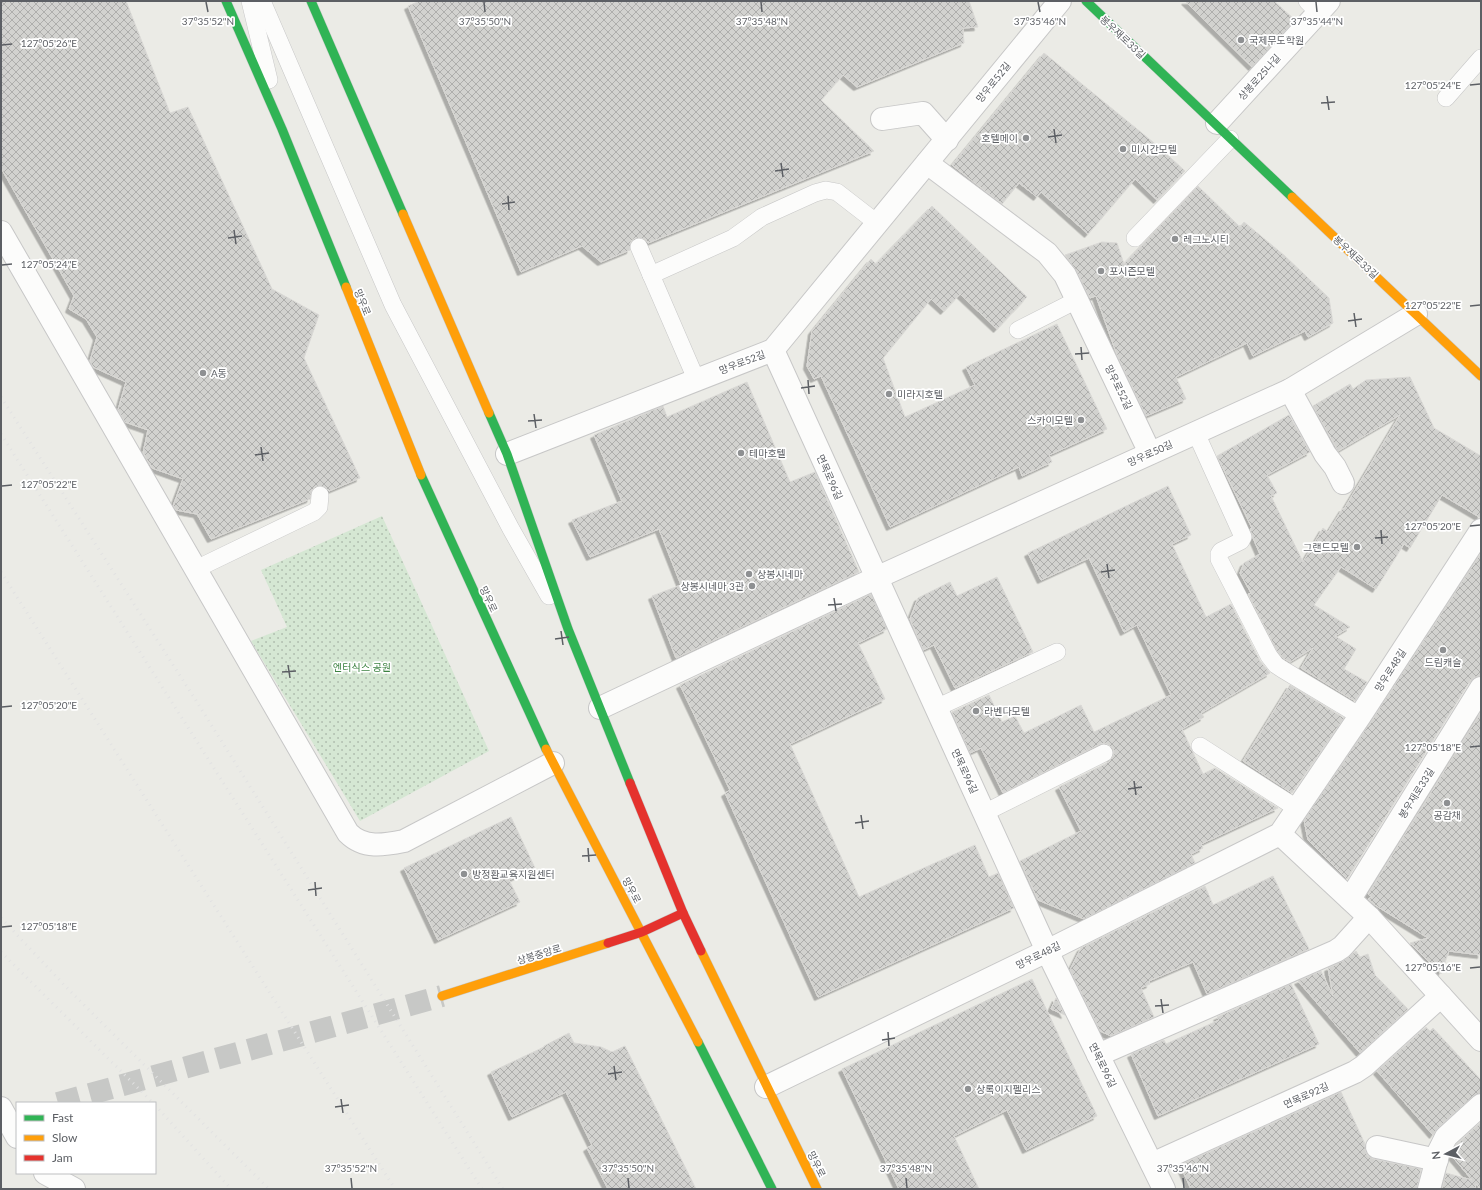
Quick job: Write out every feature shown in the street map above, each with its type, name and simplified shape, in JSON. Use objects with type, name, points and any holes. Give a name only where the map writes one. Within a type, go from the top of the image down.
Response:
[{"type":"main road","name":"망우로","points":[[226,1],[282,129],[431,499],[553,763],[642,932],[772,1189]]},
{"type":"main road","name":"망우로","points":[[311,1],[507,454],[568,629],[683,913],[766,1087],[817,1189]]},
{"type":"main road","name":"봉우재로33길","points":[[1092,3],[1223,131],[1481,376]]},
{"type":"main road","name":"상봉중앙로","points":[[442,996],[642,932],[683,913]]},
{"type":"street","name":"망우로52길","points":[[507,454],[773,350],[1060,1]]},
{"type":"street","name":"상봉로25나길","points":[[1223,131],[1318,5]]},
{"type":"street","points":[[882,119],[923,114],[946,140]]},
{"type":"street","name":"망우로52길","points":[[927,163],[1047,253],[1064,275],[1150,453]]},
{"type":"street","points":[[1,232],[348,833],[362,842],[378,846],[404,841],[553,763]]},
{"type":"street","name":"망우로50길","points":[[600,708],[876,578],[1290,390],[1416,314]]},
{"type":"street","name":"면목로96길","points":[[773,350],[1047,951],[1164,1189]]},
{"type":"street","points":[[1290,390],[1325,454],[1335,467],[1343,482]]},
{"type":"street","name":"망우로48길","points":[[766,1087],[1047,951],[1280,834],[1360,716],[1481,530]]},
{"type":"street","name":"봉우재로33길","points":[[1350,899],[1481,688]]},
{"type":"street","points":[[1280,834],[1369,916],[1481,1040]]},
{"type":"street","points":[[1098,1055],[1336,951],[1342,947],[1369,916]]},
{"type":"street","name":"면목로92길","points":[[1152,1164],[1355,1072],[1364,1066],[1440,996]]},
{"type":"street","points":[[1428,1189],[1446,1137],[1481,1105]]},
{"type":"street","points":[[1,1108],[10,1135]]},
{"type":"street","points":[[1377,1147],[1437,1160]]},
{"type":"street","points":[[43,1179],[74,1189]]},
{"type":"lane","points":[[250,1],[282,129]]},
{"type":"lane","points":[[262,1],[393,305],[511,529],[568,629]]},
{"type":"lane","points":[[1446,98],[1481,58]]},
{"type":"lane","points":[[1135,238],[1223,131]]},
{"type":"lane","points":[[651,276],[733,238],[762,217],[815,193],[826,190],[837,192],[878,224]]},
{"type":"lane","points":[[639,247],[696,379]]},
{"type":"lane","points":[[1018,330],[1076,300]]},
{"type":"lane","points":[[1196,433],[1243,537],[1242,541],[1221,551],[1218,554],[1219,558],[1269,656],[1276,665],[1282,669],[1360,716]]},
{"type":"lane","points":[[196,569],[314,512],[319,507],[320,495]]},
{"type":"lane","points":[[936,708],[1057,652]]},
{"type":"lane","points":[[1200,746],[1298,809]]},
{"type":"lane","points":[[984,813],[1104,752]]},
{"type":"green space","name":"엔터식스 공원","points":[[382,516],[489,751],[360,821],[251,641],[287,627],[261,570]]},
{"type":"building","points":[[1,1],[126,1],[170,113],[188,107],[272,289],[319,315],[304,358],[360,478],[329,491],[325,487],[316,486],[312,490],[310,499],[211,539],[197,514],[176,510],[173,506],[183,479],[152,468],[143,453],[148,430],[125,422],[118,410],[126,382],[93,367],[90,361],[97,337],[86,319],[69,309],[74,296],[1,168]]},
{"type":"building","points":[[420,1],[969,1],[978,27],[963,28],[964,43],[857,87],[843,75],[821,100],[874,151],[648,243],[645,239],[635,238],[631,241],[630,250],[601,262],[582,246],[521,272],[408,6]]},
{"type":"building","points":[[1185,1],[1274,1],[1295,20],[1252,67]]},
{"type":"building","points":[[1044,53],[1159,147],[1185,171],[1157,200],[1135,179],[1088,234],[1041,192],[1037,197],[1019,183],[1002,204],[952,165]]},
{"type":"building","points":[[1198,186],[1240,227],[1244,222],[1285,256],[1329,298],[1333,323],[1308,337],[1305,331],[1253,356],[1247,343],[1176,377],[1186,399],[1146,416],[1117,355],[1096,296],[1090,298],[1076,270],[1065,255],[1102,242],[1117,243],[1124,264]]},
{"type":"building","points":[[932,206],[1027,297],[997,329],[960,294],[944,311],[931,299],[883,358],[905,417],[975,385],[966,367],[1057,324],[1107,429],[1049,455],[1052,462],[1022,476],[1019,467],[890,527],[821,376],[814,379],[807,366],[812,331],[871,259],[876,264]]},
{"type":"building","points":[[1410,377],[1434,428],[1481,456],[1481,518],[1442,495],[1410,548],[1404,544],[1376,589],[1341,567],[1314,605],[1350,627],[1335,636],[1356,649],[1344,669],[1367,682],[1355,701],[1301,668],[1313,648],[1290,662],[1283,658],[1277,651],[1248,594],[1251,593],[1240,573],[1244,563],[1260,554],[1250,529],[1252,528],[1217,456],[1289,415],[1310,452],[1267,475],[1277,493],[1271,496],[1303,562],[1323,528],[1328,532],[1343,508],[1344,509],[1400,415],[1338,451],[1313,406],[1350,384],[1353,389],[1366,380]]},
{"type":"building","points":[[747,382],[790,482],[815,472],[859,572],[676,658],[652,596],[681,585],[659,529],[590,557],[572,520],[622,501],[594,435],[663,406],[667,417]]},
{"type":"building","points":[[1168,486],[1191,535],[1172,544],[1206,617],[1231,604],[1260,661],[1270,673],[1201,713],[1204,717],[1182,729],[1203,774],[1215,768],[1278,808],[1201,844],[1203,848],[1191,854],[1195,863],[1084,919],[1038,900],[1020,861],[1081,831],[1059,787],[1109,762],[1114,754],[1113,748],[1105,743],[1100,744],[1003,793],[981,748],[970,753],[952,712],[989,695],[1002,722],[1015,716],[1024,733],[1081,705],[1094,732],[1171,695],[1137,625],[1124,632],[1089,558],[1041,580],[1028,553]]},
{"type":"building","points":[[1481,553],[1481,676],[1475,677],[1470,681],[1347,879],[1308,840],[1304,820],[1370,723]]},
{"type":"building","points":[[997,577],[1033,652],[955,688],[934,645],[923,650],[910,619],[918,598],[950,582],[957,596]]},
{"type":"building","points":[[871,594],[887,629],[858,643],[885,699],[790,744],[859,897],[975,845],[989,877],[998,873],[1014,908],[818,997],[725,793],[730,790],[680,685]]},
{"type":"building","points":[[1290,685],[1344,718],[1292,793],[1243,761]]},
{"type":"building","points":[[1481,712],[1481,955],[1449,951],[1441,974],[1410,943],[1428,938],[1375,905],[1368,899],[1372,897],[1368,894]]},
{"type":"building","name":"방정환교육지원센터","points":[[511,817],[535,868],[509,880],[520,902],[438,940],[404,868]]},
{"type":"building","points":[[1273,876],[1309,949],[1207,994],[1193,962],[1149,981],[1150,984],[1141,988],[1154,1017],[1111,1036],[1100,1031],[1070,970],[1081,948],[1205,886],[1213,905]]},
{"type":"building","points":[[1356,951],[1360,957],[1368,954],[1375,975],[1408,1009],[1360,1053],[1298,981],[1321,971],[1333,996],[1328,968],[1343,961]]},
{"type":"building","name":"상록이지펠리스","points":[[1032,979],[1097,1116],[1026,1150],[1007,1110],[954,1136],[979,1189],[899,1189],[842,1069]]},
{"type":"building","points":[[1291,984],[1319,1044],[1158,1116],[1131,1054],[1164,1040],[1166,1044],[1219,1020],[1217,1017]]},
{"type":"building","points":[[1056,998],[1065,1015],[1051,1009]]},
{"type":"building","points":[[1426,1027],[1430,1031],[1433,1028],[1481,1080],[1481,1093],[1473,1096],[1438,1128],[1433,1135],[1377,1071]]},
{"type":"building","points":[[569,1033],[574,1043],[601,1047],[612,1052],[625,1046],[696,1189],[608,1189],[587,1148],[592,1145],[566,1092],[512,1117],[491,1072],[544,1047]]},
{"type":"building","points":[[1341,1092],[1365,1144],[1365,1150],[1368,1156],[1374,1159],[1421,1169],[1417,1189],[1191,1189],[1180,1165]]},
{"type":"building","points":[[1481,1122],[1481,1189],[1476,1184],[1475,1189],[1442,1189],[1446,1173],[1472,1180],[1451,1155],[1456,1145]]},
{"type":"tunnel","points":[[62,1102],[442,996]]},
{"type":"railway","points":[[1,397],[195,699],[503,1189]]},
{"type":"railway","points":[[1,434],[482,1189]]},
{"type":"railway","points":[[1,572],[395,1189]]},
{"type":"railway","points":[[1,918],[69,990],[269,1189]]},
{"type":"railway","points":[[1,952],[152,1102]]},
{"type":"railway","points":[[156,1106],[231,1189]]},
{"type":"traffic: fast","points":[[226,1],[282,129],[346,287]]},
{"type":"traffic: fast","points":[[311,1],[403,214]]},
{"type":"traffic: fast","points":[[1086,1],[1292,197]]},
{"type":"traffic: fast","points":[[489,413],[507,454],[568,629],[630,783]]},
{"type":"traffic: fast","points":[[421,475],[546,749]]},
{"type":"traffic: fast","points":[[698,1042],[772,1189]]},
{"type":"traffic: slow","points":[[1292,197],[1481,376]]},
{"type":"traffic: slow","points":[[403,214],[489,413]]},
{"type":"traffic: slow","points":[[346,287],[421,475]]},
{"type":"traffic: slow","points":[[546,749],[698,1042]]},
{"type":"traffic: slow","points":[[442,996],[608,943]]},
{"type":"traffic: slow","points":[[701,951],[817,1189]]},
{"type":"traffic: jam","points":[[630,783],[683,913],[701,951]]},
{"type":"traffic: jam","points":[[608,943],[642,932],[683,913]]},
{"type":"place","name":"국제무도학원","points":[[1241,40]]},
{"type":"place","name":"호텔메이","points":[[1026,138]]},
{"type":"place","name":"미시간모텔","points":[[1123,149]]},
{"type":"place","name":"레그노시티","points":[[1175,239]]},
{"type":"place","name":"포시즌모텔","points":[[1101,271]]},
{"type":"place","name":"A동","points":[[203,373]]},
{"type":"place","name":"미라지호텔","points":[[889,394]]},
{"type":"place","name":"스카이모텔","points":[[1081,420]]},
{"type":"place","name":"테마호텔","points":[[741,453]]},
{"type":"place","name":"그랜드모텔","points":[[1357,547]]},
{"type":"place","name":"상봉시네마","points":[[749,574]]},
{"type":"place","name":"상봉시네마 3관","points":[[752,586]]},
{"type":"place","name":"드림캐슬","points":[[1443,650]]},
{"type":"place","name":"라벤다모텔","points":[[976,711]]},
{"type":"place","name":"공감채","points":[[1447,803]]},
{"type":"place","name":"방정환교육지원센터","points":[[464,874]]},
{"type":"place","name":"상록이지펠리스","points":[[968,1089]]}]
